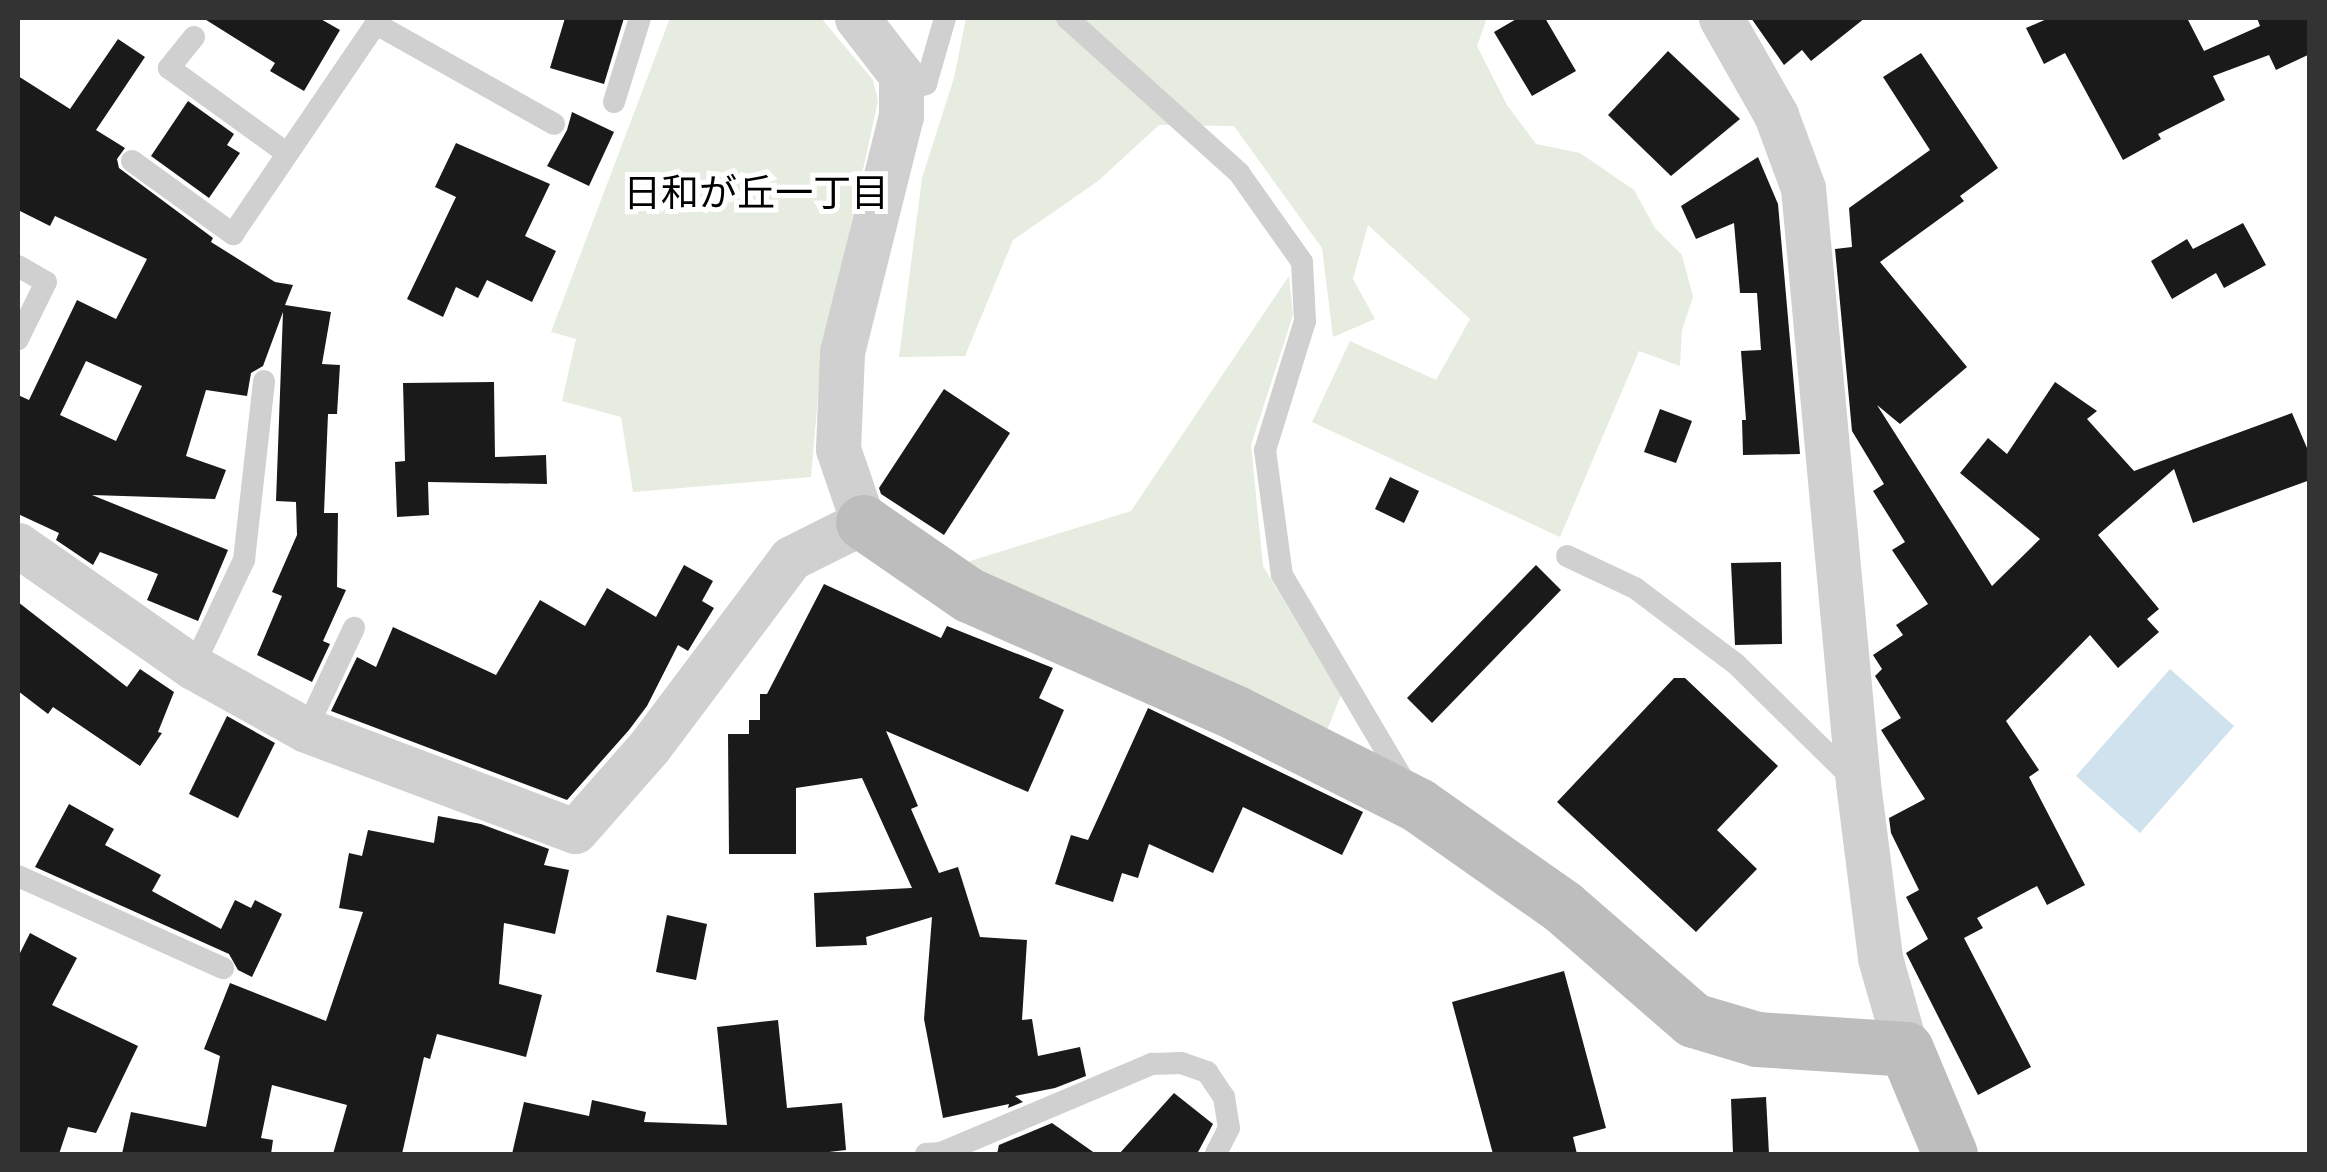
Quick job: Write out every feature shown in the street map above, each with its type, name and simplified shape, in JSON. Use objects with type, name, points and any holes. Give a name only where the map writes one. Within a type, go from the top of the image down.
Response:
[{"type":"street","points":[[857,18],[901,76],[901,116],[842,352],[838,449],[862,522],[970,595],[1236,714],[1418,805],[1563,907],[1693,1020],[1757,1039],[1906,1050]]},
{"type":"street","points":[[1721,18],[1776,115],[1804,188],[1858,784],[1880,958],[1906,1050],[1950,1154]]},
{"type":"street","points":[[18,545],[193,667],[306,730],[574,831],[649,747],[791,558],[862,522]]},
{"type":"lane","points":[[614,102],[640,18]]},
{"type":"lane","points":[[901,92],[926,84],[944,18]]},
{"type":"lane","points":[[1067,18],[1239,173],[1302,262],[1304,321],[1265,450],[1282,574],[1418,805]]},
{"type":"lane","points":[[132,162],[233,234],[378,20],[554,124]]},
{"type":"lane","points":[[194,37],[168,68],[285,152]]},
{"type":"lane","points":[[18,266],[46,282],[18,338]]},
{"type":"lane","points":[[193,667],[244,560],[264,380]]},
{"type":"lane","points":[[1567,556],[1634,588],[1736,664],[1858,784]]},
{"type":"lane","points":[[306,730],[354,628]]},
{"type":"lane","points":[[18,876],[223,968]]},
{"type":"lane","points":[[926,1154],[941,1153],[1152,1064],[1181,1063],[1207,1072],[1224,1097],[1230,1128],[1216,1154]]},
{"type":"shaded area","points":[[670,18],[821,18],[873,80],[878,101],[821,362],[811,477],[633,492],[621,417],[562,401],[576,339],[551,332]]},
{"type":"shaded area","points":[[966,18],[1487,18],[1477,46],[1507,105],[1536,144],[1580,153],[1634,190],[1655,228],[1682,255],[1693,297],[1682,330],[1680,366],[1639,351],[1560,537],[1312,422],[1350,341],[1436,380],[1470,319],[1368,225],[1353,279],[1375,319],[1333,337],[1322,248],[1234,126],[1159,125],[1098,181],[1013,240],[965,356],[899,357],[922,178],[954,78]]},
{"type":"shaded area","points":[[1289,276],[1293,315],[1251,445],[1263,566],[1341,695],[1324,738],[986,587],[967,562],[1131,511]]},
{"type":"water","points":[[2170,669],[2234,726],[2140,833],[2076,776]]},
{"type":"building","points":[[203,18],[319,18],[340,30],[304,91],[270,71],[275,63]]},
{"type":"building","points":[[565,18],[624,18],[604,84],[550,68]]},
{"type":"building","points":[[1518,18],[1545,18],[1576,71],[1532,96],[1494,32]]},
{"type":"building","points":[[1751,18],[1865,18],[1811,61],[1802,50],[1784,65]]},
{"type":"building","points":[[2049,18],[2187,18],[2204,51],[2260,26],[2257,18],[2310,18],[2310,54],[2276,70],[2269,55],[2213,76],[2225,100],[2158,134],[2161,139],[2123,160],[2065,53],[2044,64],[2026,28]]},
{"type":"building","points":[[118,39],[145,57],[96,130],[125,148],[117,159],[119,168],[213,238],[211,242],[275,282],[293,285],[285,305],[331,312],[322,364],[340,365],[337,414],[328,414],[324,513],[338,513],[337,587],[346,590],[323,641],[330,644],[312,682],[257,655],[282,596],[272,592],[297,535],[296,502],[276,501],[283,312],[263,366],[251,373],[247,396],[206,390],[186,456],[226,470],[215,499],[92,495],[228,550],[198,621],[147,600],[158,574],[100,552],[93,565],[56,540],[59,533],[18,514],[18,395],[29,400],[77,300],[116,319],[147,259],[55,216],[50,226],[18,210],[18,76],[70,109]],"holes":[[[86,361],[142,386],[116,441],[60,415]]]},
{"type":"building","points":[[1668,51],[1740,119],[1671,176],[1608,115]]},
{"type":"building","points":[[1921,53],[1998,168],[1960,196],[1964,201],[1880,262],[1967,367],[1900,424],[1877,405],[1992,586],[2040,539],[1960,473],[1988,438],[2007,454],[2055,382],[2097,411],[2087,419],[2134,471],[2292,413],[2310,455],[2310,480],[2193,523],[2174,469],[2098,535],[2159,609],[2147,619],[2159,632],[2118,668],[2090,635],[2006,721],[2039,770],[2029,777],[2085,885],[2047,905],[2037,886],[1977,918],[1983,928],[1964,938],[2031,1067],[1978,1095],[1906,953],[1928,939],[1906,897],[1919,890],[1891,833],[1889,818],[1925,799],[1881,730],[1901,718],[1875,676],[1882,669],[1873,655],[1903,635],[1896,625],[1928,604],[1892,550],[1905,542],[1873,491],[1884,484],[1852,431],[1835,249],[1852,247],[1849,208],[1930,150],[1883,77]]},
{"type":"building","points":[[188,101],[234,134],[227,145],[240,153],[209,198],[151,156]]},
{"type":"building","points":[[572,112],[614,132],[589,186],[547,166],[567,130]]},
{"type":"building","points":[[456,143],[550,184],[525,236],[556,251],[532,302],[487,280],[478,298],[456,287],[443,317],[407,299],[456,197],[435,187]]},
{"type":"building","points":[[1758,157],[1778,204],[1800,454],[1743,455],[1742,420],[1746,420],[1741,351],[1761,350],[1757,293],[1740,293],[1734,223],[1696,239],[1681,206]]},
{"type":"building","points":[[2243,223],[2266,265],[2224,288],[2216,273],[2172,299],[2151,261],[2187,239],[2193,249]]},
{"type":"building","points":[[494,382],[495,457],[546,455],[547,484],[428,482],[429,515],[397,517],[395,462],[405,461],[403,383]]},
{"type":"building","points":[[944,389],[1010,433],[944,535],[881,494],[879,488]]},
{"type":"building","points":[[1660,409],[1692,421],[1676,463],[1644,452]]},
{"type":"building","points":[[1390,477],[1419,491],[1404,523],[1375,509]]},
{"type":"building","points":[[1781,562],[1782,644],[1735,645],[1731,563]]},
{"type":"building","points":[[684,565],[713,581],[702,601],[714,608],[688,651],[678,645],[647,706],[629,730],[567,800],[331,711],[357,657],[376,667],[393,627],[496,675],[540,600],[585,626],[607,588],[656,617]]},
{"type":"building","points":[[1536,565],[1561,590],[1432,723],[1407,698]]},
{"type":"building","points":[[824,584],[941,638],[947,626],[1053,668],[1039,698],[1064,710],[1028,792],[886,731],[918,806],[911,809],[939,873],[958,867],[980,937],[1027,940],[1022,1020],[1032,1019],[1038,1056],[1080,1047],[1086,1076],[1055,1088],[1015,1096],[1023,1102],[1008,1108],[1009,1104],[943,1118],[924,1019],[932,917],[866,937],[867,945],[816,947],[814,893],[912,888],[862,778],[796,788],[796,854],[729,854],[728,734],[749,734],[749,720],[760,720],[760,694],[767,694]]},
{"type":"building","points":[[18,602],[127,687],[140,669],[174,692],[158,732],[162,733],[140,766],[53,707],[48,714],[18,691]]},
{"type":"building","points":[[1674,678],[1685,678],[1778,766],[1717,830],[1757,869],[1696,932],[1557,802]]},
{"type":"building","points":[[1148,708],[1363,812],[1342,855],[1243,807],[1213,873],[1149,844],[1138,878],[1122,873],[1113,902],[1055,884],[1071,835],[1088,840]]},
{"type":"building","points":[[227,716],[275,743],[238,818],[189,794]]},
{"type":"building","points":[[69,804],[114,829],[105,845],[161,875],[152,891],[221,929],[235,900],[251,908],[255,900],[282,914],[252,977],[238,970],[229,954],[35,867]]},
{"type":"building","points":[[438,816],[481,824],[549,849],[544,865],[569,870],[555,934],[504,923],[499,984],[542,995],[526,1057],[437,1034],[430,1059],[424,1057],[402,1154],[333,1154],[347,1105],[272,1085],[261,1138],[273,1140],[271,1154],[122,1154],[131,1112],[206,1127],[220,1056],[204,1049],[230,983],[326,1021],[363,912],[339,908],[349,853],[362,856],[368,830],[434,843]]},
{"type":"building","points":[[667,915],[707,924],[696,980],[656,972]]},
{"type":"building","points":[[30,933],[77,958],[52,1005],[138,1046],[96,1133],[68,1127],[59,1154],[18,1154],[18,957]]},
{"type":"building","points":[[1564,971],[1606,1128],[1573,1137],[1577,1154],[1493,1154],[1452,1002]]},
{"type":"building","points":[[778,1020],[787,1108],[842,1103],[846,1150],[812,1154],[512,1154],[524,1102],[589,1116],[592,1100],[646,1112],[644,1122],[727,1125],[717,1027]]},
{"type":"building","points":[[1174,1093],[1213,1124],[1197,1154],[1119,1154]]},
{"type":"building","points":[[1766,1097],[1769,1154],[1733,1154],[1731,1099]]},
{"type":"building","points":[[1052,1123],[1096,1154],[997,1154],[999,1145]]},
{"type":"district","name":"日和が丘一丁目","points":[[756,192]]}]
